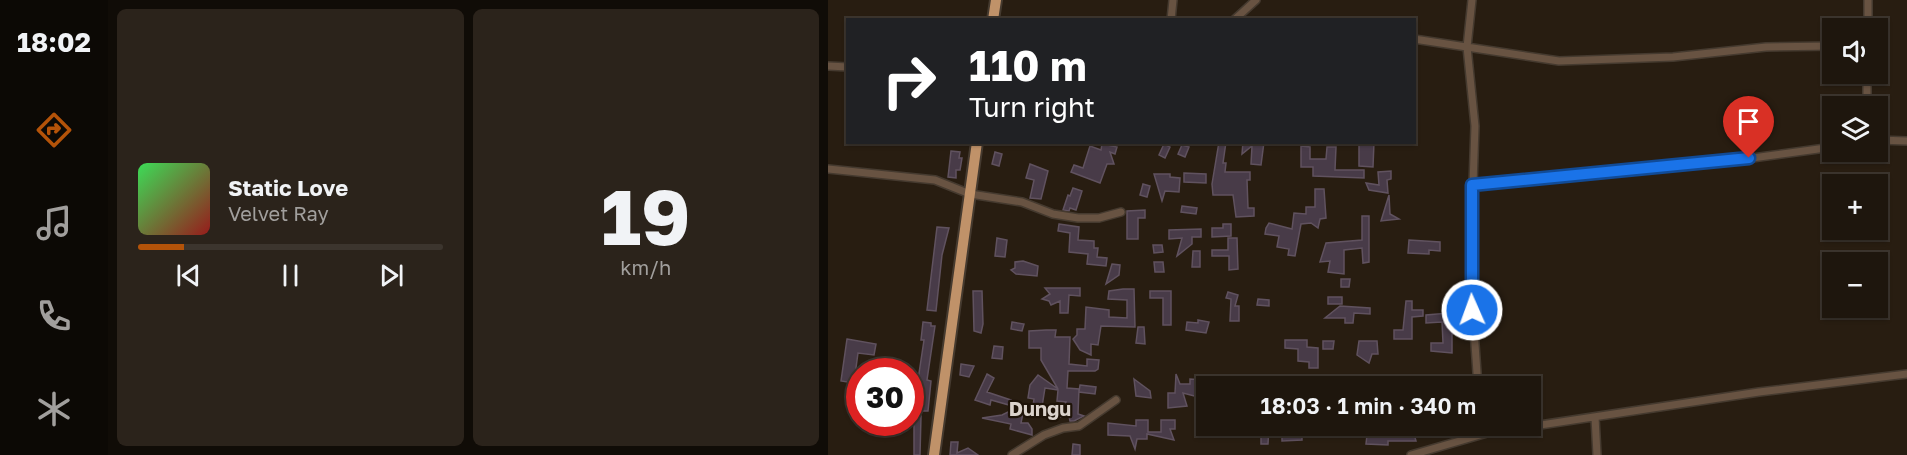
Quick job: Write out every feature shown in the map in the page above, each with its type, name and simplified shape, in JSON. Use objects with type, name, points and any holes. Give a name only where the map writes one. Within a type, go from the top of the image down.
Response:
[{"type":"highway","points":[[993,18],[996,0]]},
{"type":"highway","points":[[934,455],[977,144]]},
{"type":"street","points":[[1171,18],[1173,0]]},
{"type":"street","points":[[1236,18],[1256,0]]},
{"type":"street","points":[[1472,0],[1467,47],[1475,126],[1470,273],[1477,376]]},
{"type":"street","points":[[1868,0],[1868,18]]},
{"type":"street","points":[[1416,39],[1559,61],[1601,61],[1766,47],[1822,46]]},
{"type":"street","points":[[828,66],[846,67]]},
{"type":"street","points":[[1888,140],[1907,141]]},
{"type":"street","points":[[1472,185],[1715,163],[1822,148]]},
{"type":"street","points":[[828,169],[935,180],[970,194],[1022,202],[1053,214],[1078,218],[1099,218],[1120,212]]},
{"type":"street","points":[[1541,424],[1759,392],[1907,374]]},
{"type":"street","points":[[1012,455],[1044,435],[1063,428],[1079,426],[1116,400]]},
{"type":"street","points":[[1595,417],[1597,455]]},
{"type":"street","points":[[1411,455],[1469,436]]},
{"type":"building","points":[[1102,144],[1117,147],[1115,154],[1110,152],[1114,164],[1107,164],[1100,183],[1071,172],[1074,165],[1083,168],[1090,146],[1101,150]]},
{"type":"building","points":[[1164,144],[1170,147],[1165,158],[1159,155]]},
{"type":"building","points":[[1219,144],[1226,144],[1223,163],[1226,163],[1225,172],[1250,172],[1250,180],[1247,180],[1248,208],[1254,208],[1254,216],[1236,217],[1233,195],[1213,195],[1212,184]]},
{"type":"building","points":[[1243,144],[1264,144],[1261,165],[1251,164],[1252,146],[1242,154]]},
{"type":"building","points":[[1359,144],[1374,144],[1373,167],[1359,166]]},
{"type":"building","points":[[1182,145],[1189,147],[1185,157],[1178,154]]},
{"type":"building","points":[[1301,146],[1310,147],[1310,159],[1326,159],[1327,147],[1336,147],[1335,170],[1364,170],[1364,178],[1313,176],[1313,167],[1301,167]]},
{"type":"building","points":[[951,151],[960,152],[959,158],[962,158],[960,170],[956,170],[956,178],[948,177]]},
{"type":"building","points":[[995,152],[1002,154],[999,166],[992,164]]},
{"type":"building","points":[[1030,164],[1048,171],[1041,199],[1030,198],[1034,180],[1026,178]]},
{"type":"building","points":[[1391,171],[1391,179],[1387,180],[1388,193],[1369,190],[1366,183],[1379,185],[1378,172]]},
{"type":"building","points":[[1184,173],[1206,174],[1206,183],[1184,182]]},
{"type":"building","points":[[1154,174],[1170,174],[1170,177],[1180,178],[1179,192],[1165,191],[1162,201]]},
{"type":"building","points":[[1143,184],[1150,186],[1147,197],[1140,195]]},
{"type":"building","points":[[1073,188],[1082,191],[1076,210],[1070,208],[1069,211],[1063,210],[1068,195],[1070,196]]},
{"type":"building","points":[[1315,189],[1324,189],[1326,218],[1320,219],[1318,228],[1311,223],[1301,224],[1295,256],[1288,255],[1289,249],[1277,247],[1279,236],[1265,234],[1266,228],[1269,223],[1292,229],[1294,213],[1306,214],[1306,207],[1315,207]]},
{"type":"building","points":[[1389,195],[1390,214],[1399,219],[1381,221]]},
{"type":"building","points":[[1182,206],[1197,208],[1196,214],[1181,212]]},
{"type":"building","points":[[1145,210],[1145,218],[1138,218],[1138,239],[1127,239],[1127,211]]},
{"type":"building","points":[[1362,216],[1369,216],[1369,262],[1363,263],[1362,248],[1344,250],[1344,274],[1328,272],[1330,261],[1320,262],[1326,243],[1362,240]]},
{"type":"building","points":[[1059,224],[1079,227],[1078,240],[1094,241],[1094,248],[1098,248],[1097,257],[1107,258],[1106,266],[1087,264],[1088,254],[1069,252],[1070,233],[1058,231]]},
{"type":"building","points":[[1223,224],[1231,224],[1231,236],[1212,237],[1212,228],[1223,228]]},
{"type":"building","points":[[937,227],[949,228],[942,255],[936,311],[927,310]]},
{"type":"building","points":[[1201,229],[1201,237],[1192,237],[1192,244],[1177,256],[1182,238],[1169,239],[1169,230]]},
{"type":"building","points":[[997,238],[1007,240],[1005,257],[995,256]]},
{"type":"building","points":[[1228,238],[1237,238],[1238,269],[1229,270],[1229,256],[1212,256],[1212,250],[1228,250]]},
{"type":"building","points":[[1409,240],[1440,242],[1440,251],[1429,250],[1429,254],[1408,253]]},
{"type":"building","points":[[1153,245],[1162,245],[1163,252],[1154,253]]},
{"type":"building","points":[[1193,251],[1200,251],[1200,267],[1192,267]]},
{"type":"building","points":[[1023,261],[1038,266],[1037,276],[1016,274],[1011,270],[1015,268],[1015,262]]},
{"type":"building","points":[[1154,262],[1163,262],[1164,272],[1155,272]]},
{"type":"building","points":[[1112,264],[1120,265],[1119,275],[1106,284]]},
{"type":"building","points":[[1341,279],[1350,279],[1349,287],[1341,287]]},
{"type":"building","points":[[1045,288],[1080,288],[1080,296],[1069,295],[1068,313],[1060,313],[1060,301],[1051,305],[1049,301],[1042,299],[1050,294]]},
{"type":"building","points":[[1134,289],[1135,327],[1101,326],[1098,345],[1091,344],[1091,355],[1080,350],[1073,339],[1077,335],[1077,329],[1085,329],[1086,307],[1109,310],[1109,317],[1127,318],[1127,300],[1108,299],[1109,291]]},
{"type":"building","points":[[973,291],[982,291],[981,333],[974,331]]},
{"type":"building","points":[[1150,291],[1171,291],[1171,325],[1163,325],[1163,298],[1150,298]]},
{"type":"building","points":[[1228,292],[1238,295],[1235,306],[1239,306],[1239,321],[1230,321],[1231,299],[1226,298]]},
{"type":"building","points":[[1328,297],[1342,297],[1342,304],[1328,304]]},
{"type":"building","points":[[1258,299],[1269,300],[1269,306],[1257,305]]},
{"type":"building","points":[[1406,301],[1412,301],[1412,310],[1423,310],[1423,316],[1412,317],[1412,339],[1394,339],[1394,330],[1403,330]]},
{"type":"building","points":[[1340,306],[1370,308],[1370,314],[1354,313],[1353,323],[1345,323],[1345,318],[1325,318]]},
{"type":"building","points":[[1449,313],[1450,325],[1458,324],[1459,333],[1452,334],[1452,353],[1431,351],[1431,343],[1443,343],[1442,322],[1426,323],[1426,315]]},
{"type":"building","points":[[1198,320],[1209,322],[1206,333],[1186,330],[1187,322],[1198,323]]},
{"type":"building","points":[[923,322],[935,326],[927,380],[931,381],[928,411],[924,411],[924,358],[921,358],[924,340],[921,340]]},
{"type":"building","points":[[1012,322],[1024,324],[1022,331],[1011,329]]},
{"type":"building","points":[[1138,327],[1144,327],[1145,344],[1136,343]]},
{"type":"building","points":[[1056,330],[1055,337],[1070,337],[1069,364],[1087,366],[1087,359],[1099,360],[1098,369],[1095,371],[1068,371],[1067,388],[1079,389],[1078,414],[1084,416],[1074,421],[1070,421],[1069,416],[1059,417],[1066,402],[1057,401],[1058,390],[1045,388],[1041,413],[1032,412],[1034,399],[1028,398],[1030,385],[1038,375],[1058,389],[1041,360],[1041,348],[1029,348],[1029,331]]},
{"type":"building","points":[[847,339],[876,344],[874,355],[858,353],[857,358],[846,358],[846,382],[841,381]]},
{"type":"building","points":[[1285,340],[1307,340],[1307,347],[1318,348],[1318,368],[1309,368],[1309,362],[1298,361],[1298,349],[1285,348]]},
{"type":"building","points":[[1323,341],[1334,341],[1333,349],[1323,349]]},
{"type":"building","points":[[1359,341],[1377,341],[1378,354],[1372,354],[1369,363],[1357,355]]},
{"type":"building","points":[[994,346],[1003,347],[1002,359],[992,358]]},
{"type":"building","points":[[961,364],[974,366],[969,377],[960,375]]},
{"type":"building","points":[[987,374],[994,378],[987,392],[1011,400],[1009,405],[991,400],[990,405],[975,400]]},
{"type":"building","points":[[1176,374],[1180,384],[1190,384],[1190,379],[1196,379],[1196,396],[1183,393],[1187,406],[1168,408],[1168,393],[1175,393]]},
{"type":"building","points":[[1134,379],[1150,391],[1151,398],[1136,396]]},
{"type":"building","points":[[1080,385],[1096,387],[1095,394],[1079,392]]},
{"type":"building","points":[[1010,411],[1023,413],[1021,423],[1028,423],[1032,429],[1032,435],[1010,429],[1011,424],[982,418],[1002,415]]},
{"type":"building","points":[[1136,420],[1148,420],[1148,432],[1161,432],[1161,420],[1175,420],[1175,429],[1170,429],[1174,440],[1147,434],[1147,439],[1137,439],[1135,449],[1130,436],[1108,435],[1108,423],[1136,426]]},
{"type":"building","points":[[914,436],[920,436],[920,455],[914,455]]},
{"type":"building","points":[[1261,436],[1268,436],[1268,444],[1261,444]]},
{"type":"building","points":[[1282,436],[1302,436],[1302,440],[1282,441]]},
{"type":"building","points":[[1367,436],[1415,436],[1416,441],[1388,441],[1388,445],[1366,444]]},
{"type":"building","points":[[951,442],[958,442],[957,453],[968,448],[978,455],[950,455]]},
{"type":"building","points":[[1073,444],[1080,445],[1080,455],[1072,455]]},
{"type":"district","name":"Dungu","points":[[1040,409]]},
{"type":"route","points":[[1472,310],[1470,273],[1472,185],[1749,158]]}]
